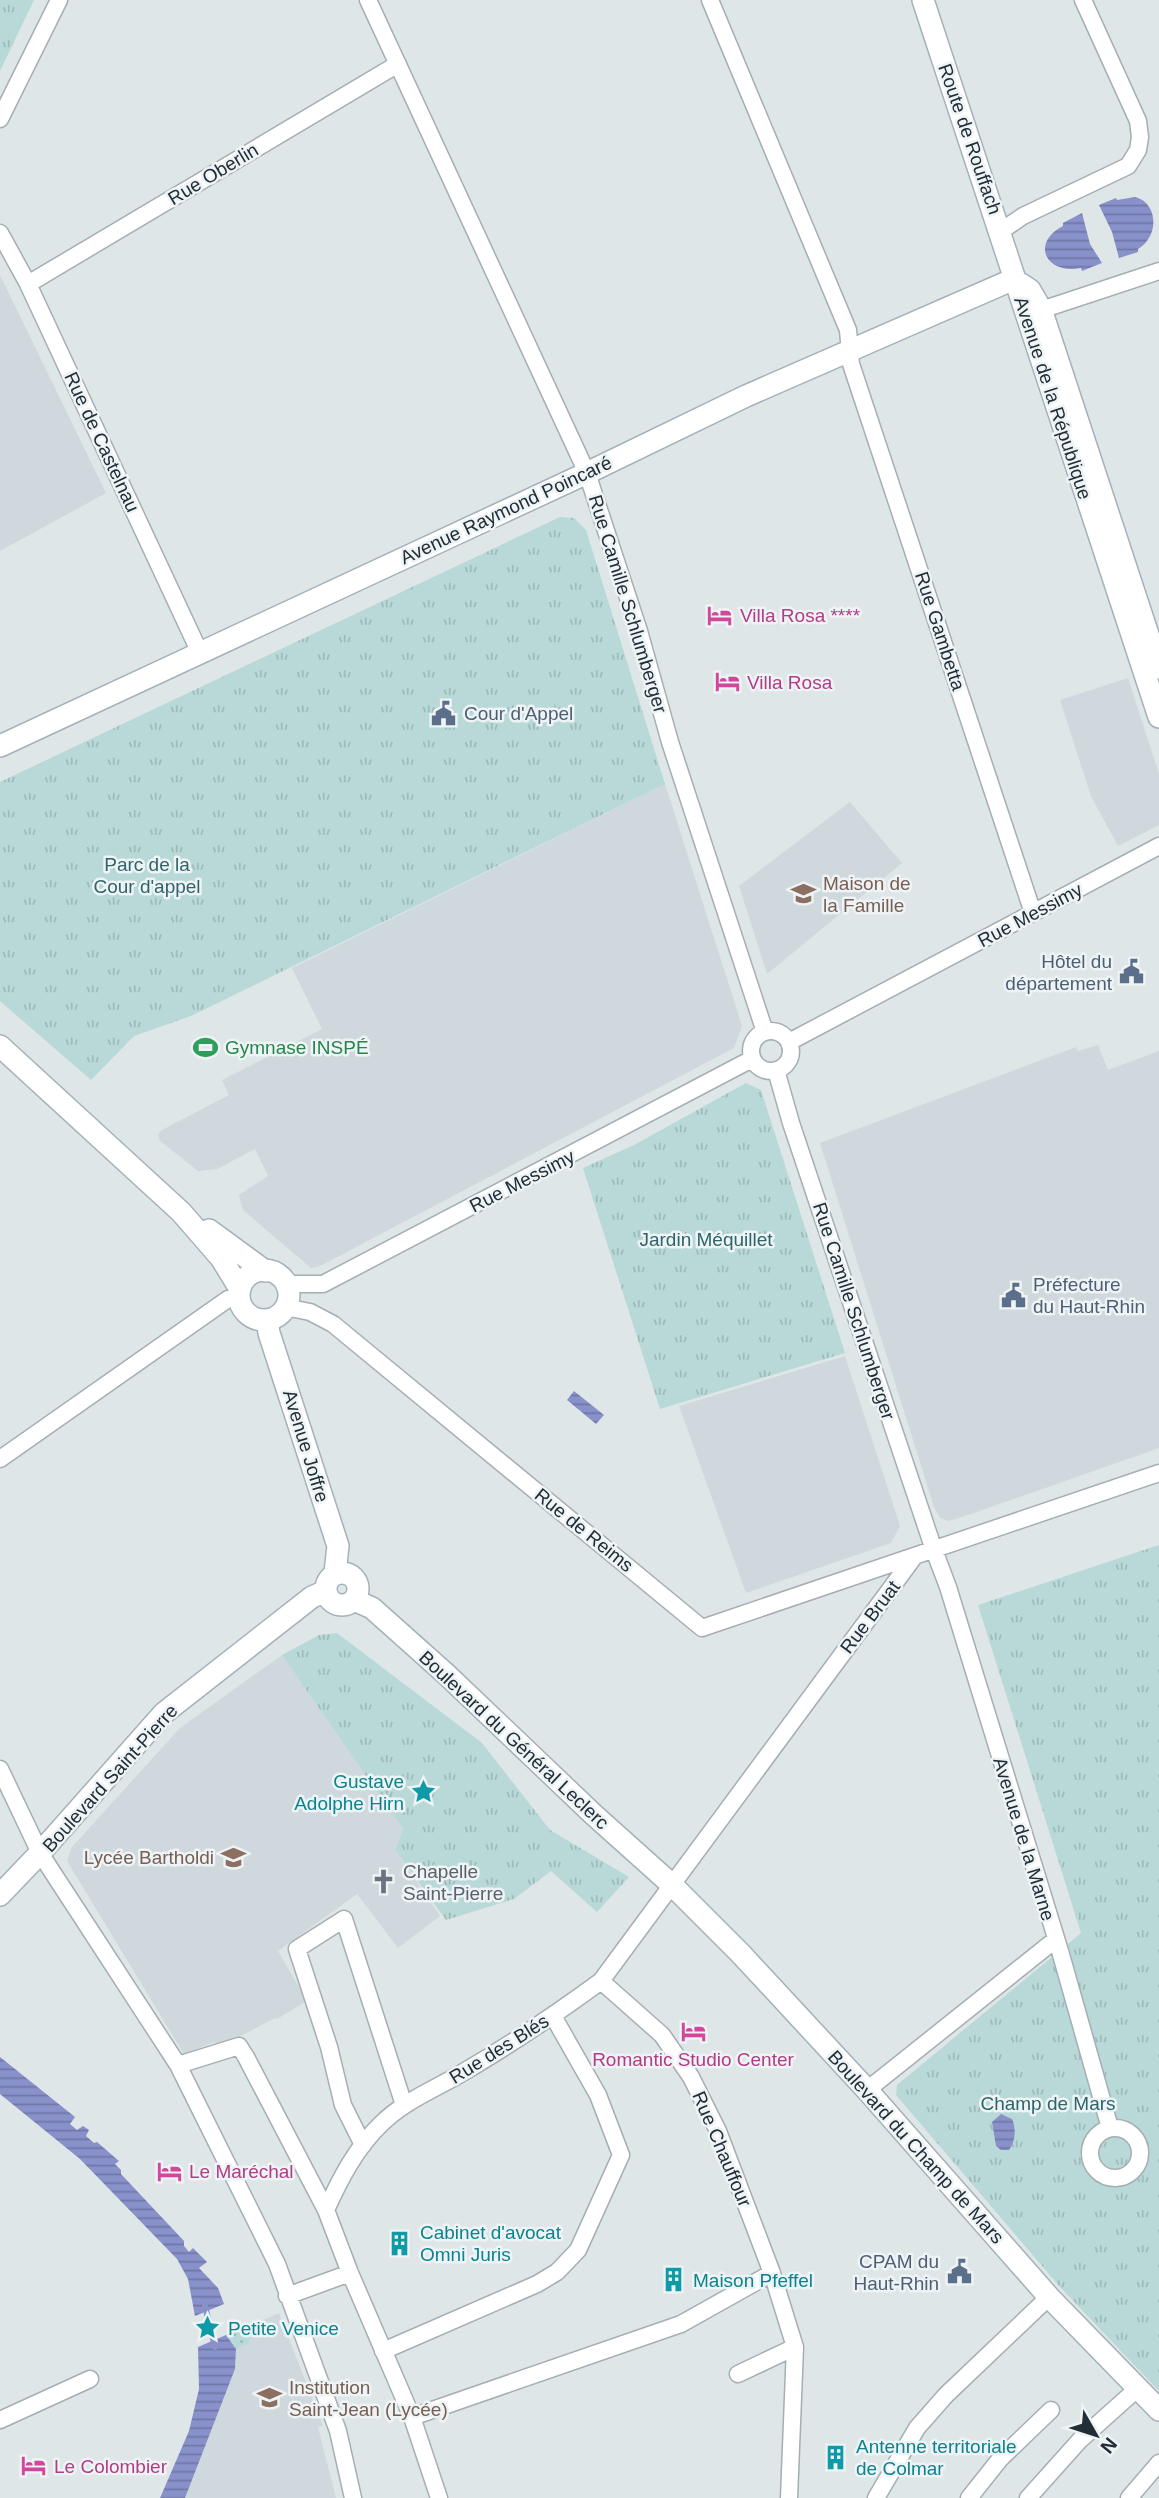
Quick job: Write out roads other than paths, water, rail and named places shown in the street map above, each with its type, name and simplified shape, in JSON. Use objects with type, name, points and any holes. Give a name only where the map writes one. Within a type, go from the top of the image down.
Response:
[{"type":"street","points":[[0,119],[59,0]]},
{"type":"street","name":"Rue Camille Schlumberger","points":[[368,0],[587,473],[639,631],[674,754],[765,1032]]},
{"type":"street","name":"Rue Gambetta","points":[[710,0],[848,330],[851,364],[1033,913]]},
{"type":"street","name":"Route de Rouffach","points":[[923,0],[1001,231],[1014,279]]},
{"type":"street","points":[[1001,231],[1023,215],[1128,166],[1138,150],[1138,121],[1083,0]]},
{"type":"street","name":"Rue Oberlin","points":[[28,284],[398,64]]},
{"type":"street","name":"Rue de Castelnau","points":[[0,233],[28,284],[200,653]]},
{"type":"street","points":[[1033,312],[1159,271]]},
{"type":"street","name":"Avenue Raymond Poincaré","points":[[0,746],[587,473],[746,396],[1014,279]]},
{"type":"street","name":"Avenue de la République","points":[[1014,279],[1033,312],[1159,668]]},
{"type":"street","name":"Avenue de la République","points":[[1033,312],[1159,717]]},
{"type":"street","name":"Rue Messimy","points":[[789,1042],[1159,846]]},
{"type":"street","points":[[765,1032],[781,1034],[789,1042],[789,1059],[781,1068],[765,1070],[752,1059],[751,1046],[754,1040],[765,1032]]},
{"type":"street","points":[[0,1046],[181,1212],[221,1258],[239,1294],[244,1311],[250,1316],[267,1320],[275,1317],[286,1297],[277,1274],[265,1271],[181,1212]]},
{"type":"street","name":"Rue Messimy","points":[[286,1297],[295,1284],[323,1284],[752,1059]]},
{"type":"street","name":"Rue Camille Schlumberger","points":[[776,1070],[791,1123],[933,1550]]},
{"type":"street","points":[[0,1459],[228,1299],[239,1294],[245,1278],[252,1273],[265,1271]]},
{"type":"street","name":"Rue de Reims","points":[[286,1297],[333,1324],[702,1628],[914,1557]]},
{"type":"street","name":"Avenue Joffre","points":[[267,1320],[338,1546],[330,1582]]},
{"type":"street","points":[[914,1557],[1159,1473]]},
{"type":"street","name":"Avenue de la Marne","points":[[933,1550],[948,1587],[1060,1951],[1110,2128]]},
{"type":"street","name":"Rue Bruat","points":[[671,1884],[914,1557]]},
{"type":"street","name":"Boulevard du Général Leclerc","points":[[330,1582],[346,1573],[355,1579],[359,1590],[354,1600],[372,1608],[446,1674],[671,1884]]},
{"type":"street","name":"Boulevard Saint-Pierre","points":[[0,1895],[164,1713],[330,1582]]},
{"type":"street","points":[[0,1769],[40,1853],[178,2065],[277,2264],[338,2431],[354,2498]]},
{"type":"street","name":"Rue des Blés","points":[[326,2210],[342,2175],[381,2124],[404,2105],[463,2073],[553,2016],[601,1981],[671,1884]]},
{"type":"street","name":"Boulevard du Champ de Mars","points":[[671,1884],[741,1954],[867,2090],[1049,2297],[1159,2410]]},
{"type":"street","points":[[363,2145],[343,2105],[329,2047],[297,1949],[344,1919],[404,2105]]},
{"type":"street","points":[[867,2090],[1055,1940]]},
{"type":"street","name":"Rue Chauffour","points":[[601,1981],[662,2035],[691,2077],[718,2131],[772,2273],[795,2347],[789,2498]]},
{"type":"street","points":[[383,2351],[537,2284],[569,2261],[585,2237],[621,2155],[598,2095],[553,2016]]},
{"type":"street","points":[[178,2065],[239,2046],[326,2210],[412,2417],[439,2498]]},
{"type":"street","points":[[287,2296],[350,2273]]},
{"type":"street","points":[[412,2417],[681,2324],[772,2273]]},
{"type":"street","points":[[876,2498],[917,2428],[939,2403],[1049,2297]]},
{"type":"street","points":[[738,2374],[795,2347]]},
{"type":"street","points":[[0,2420],[90,2379]]},
{"type":"street","points":[[1028,2498],[1080,2440],[1138,2388]]},
{"type":"street","points":[[969,2498],[1000,2459],[1051,2410]]},
{"type":"street","points":[[1129,2498],[1159,2463]]},
{"type":"water","points":[[1135,197],[1149,206],[1153,229],[1138,252],[1119,258],[1112,232],[1099,205],[1116,198]]},
{"type":"water","points":[[1082,213],[1090,244],[1102,263],[1082,271],[1081,268],[1059,267],[1046,256],[1047,241],[1063,223]]},
{"type":"water","points":[[574,1391],[604,1415],[596,1424],[567,1400]]},
{"type":"water","points":[[0,2057],[75,2117],[70,2124],[77,2130],[83,2126],[89,2130],[86,2136],[119,2161],[115,2164],[121,2174],[184,2241],[189,2252],[193,2248],[207,2262],[199,2268],[218,2288],[224,2304],[195,2316],[188,2279],[177,2259],[80,2159],[0,2094]]},
{"type":"water","points":[[1001,2114],[1012,2119],[1014,2126],[1014,2139],[1009,2150],[1001,2150],[996,2146],[992,2122]]},
{"type":"water","points":[[226,2335],[236,2349],[235,2369],[185,2498],[160,2498],[189,2431],[199,2389],[198,2347]]},
{"type":"waterway","points":[[205,2306],[215,2347]]},
{"type":"place","name":"Villa Rosa ****","points":[[720,615]]},
{"type":"place","name":"Villa Rosa","points":[[727,682]]},
{"type":"place","name":"Cour d'Appel","points":[[444,713]]},
{"type":"place","name":"Maison de la Famille","points":[[803,894]]},
{"type":"place","name":"Hôtel du département","points":[[1132,972]]},
{"type":"place","name":"Gymnase INSPÉ","points":[[205,1047]]},
{"type":"place","name":"Préfecture du Haut-Rhin","points":[[1013,1295]]},
{"type":"place","name":"Gustave Adolphe Hirn","points":[[424,1792]]},
{"type":"place","name":"Lycée Bartholdi","points":[[234,1857]]},
{"type":"place","name":"Chapelle Saint-Pierre","points":[[383,1882]]},
{"type":"place","name":"Romantic Studio Center","points":[[693,2031]]},
{"type":"place","name":"Le Maréchal","points":[[169,2171]]},
{"type":"place","name":"Cabinet d'avocat Omni Juris","points":[[400,2243]]},
{"type":"place","name":"CPAM du Haut-Rhin","points":[[959,2272]]},
{"type":"place","name":"Maison Pfeffel","points":[[673,2280]]},
{"type":"place","name":"Petite Venice","points":[[208,2328]]},
{"type":"place","name":"Institution Saint-Jean (Lycée)","points":[[269,2398]]},
{"type":"place","name":"Antenne territoriale de Colmar","points":[[836,2457]]},
{"type":"place","name":"Le Colombier","points":[[34,2466]]},
{"type":"park label","name":"Parc de la Cour d'appel","points":[[147,875]]},
{"type":"park label","name":"Jardin Méquillet","points":[[706,1239]]},
{"type":"park label","name":"Champ de Mars","points":[[1048,2103]]}]
